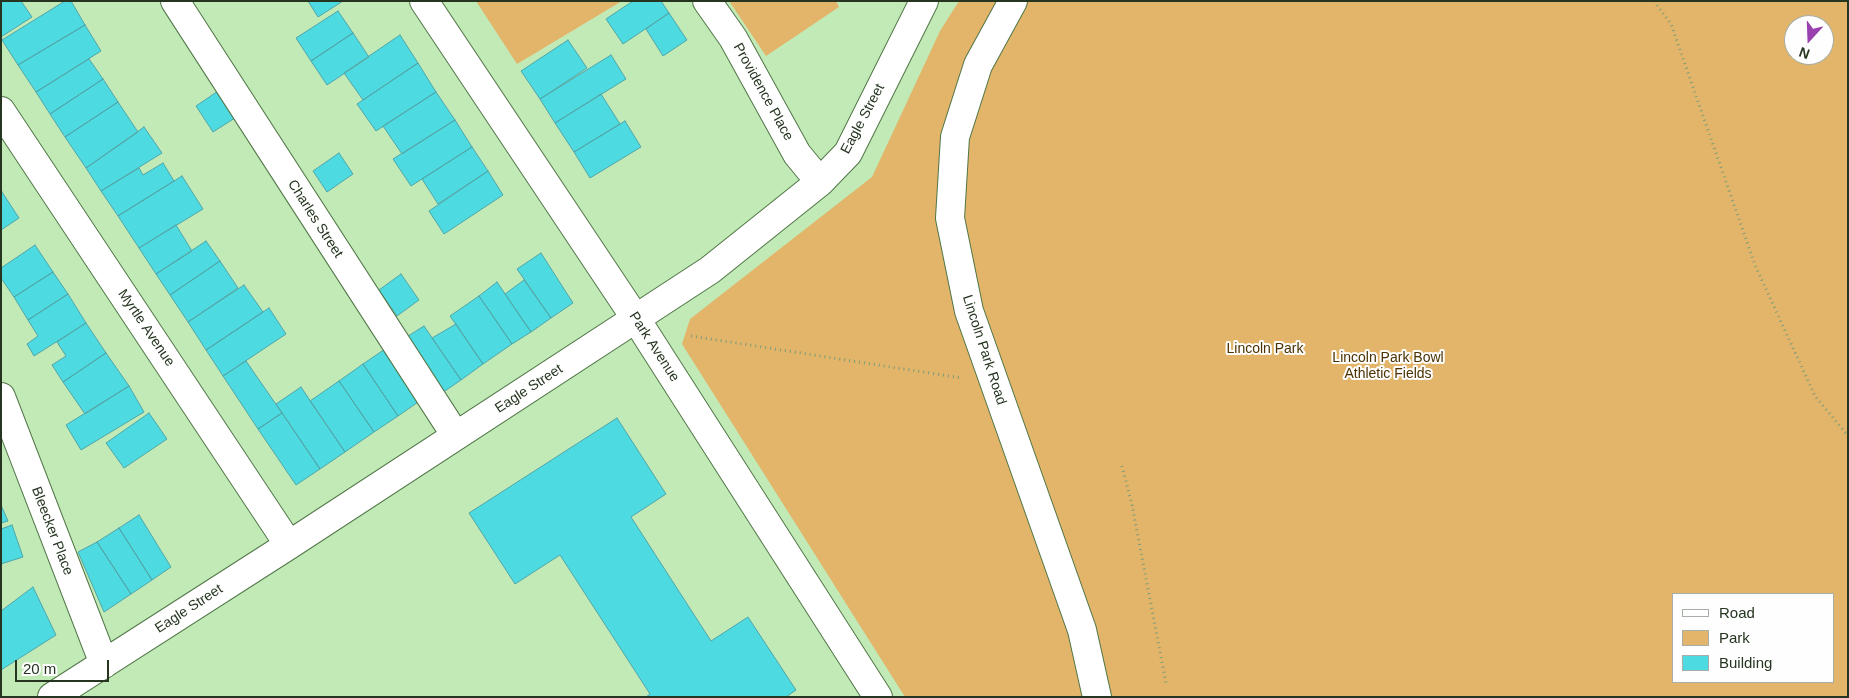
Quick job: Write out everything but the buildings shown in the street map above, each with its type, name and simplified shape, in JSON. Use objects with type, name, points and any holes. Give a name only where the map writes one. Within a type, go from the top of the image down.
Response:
[{"type":"street","name":"Charles Street","points":[[175,1],[456,436]]},
{"type":"street","name":"Park Avenue","points":[[424,1],[636,319],[878,697]]},
{"type":"street","name":"Providence Place","points":[[707,1],[733,38],[798,154],[820,182]]},
{"type":"street","name":"Lincoln Park Road","points":[[1013,1],[978,65],[955,137],[950,218],[969,311],[1082,630],[1097,697]]},
{"type":"street","name":"Eagle Street","points":[[52,697],[290,545],[710,270],[820,182],[848,153],[920,4]]},
{"type":"street","name":"Myrtle Avenue","points":[[1,111],[290,545]]},
{"type":"street","name":"Bleecker Place","points":[[1,397],[104,664]]},
{"type":"path","points":[[1654,1],[1671,24],[1755,265],[1815,396],[1848,436]]},
{"type":"path","points":[[691,336],[994,383]]},
{"type":"path","points":[[1122,466],[1132,505],[1166,683]]},
{"type":"green space","points":[[476,1],[622,1],[517,64]]},
{"type":"green space","points":[[729,1],[836,1],[839,7],[766,56]]},
{"type":"green space","name":"Lincoln Park","points":[[959,1],[1848,1],[1848,697],[905,697],[682,344],[690,319],[872,177],[940,31]]},
{"type":"park label","name":"Lincoln Park Bowl Athletic Fields","points":[[1388,366]]}]
